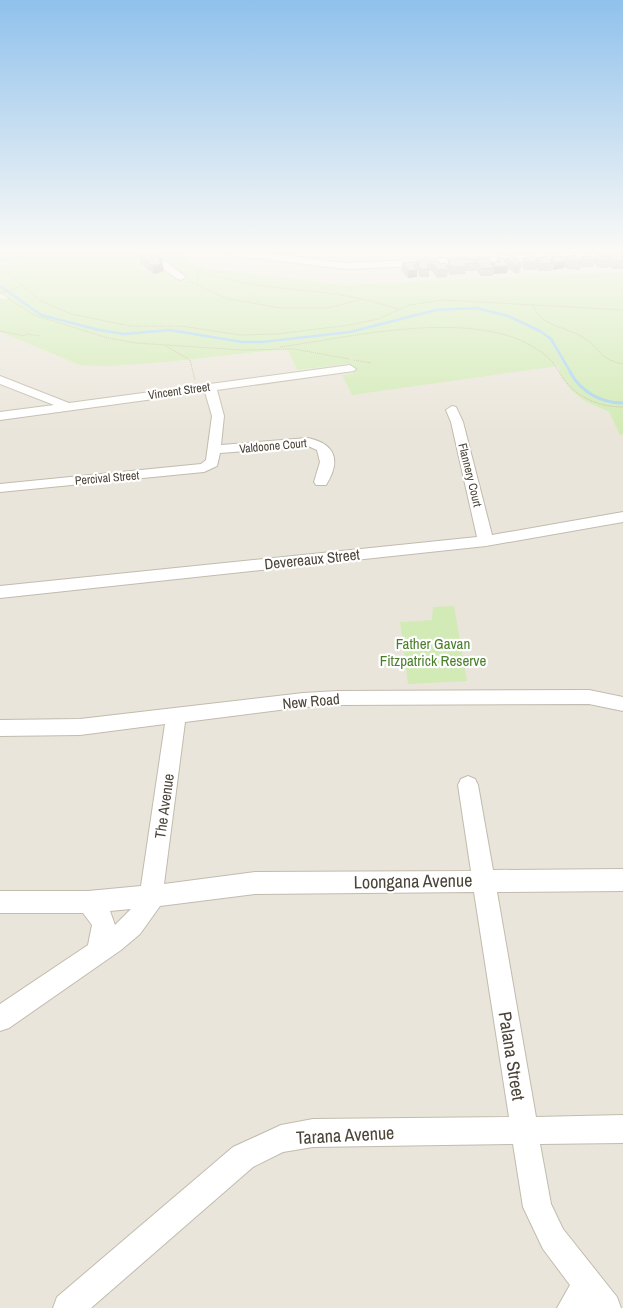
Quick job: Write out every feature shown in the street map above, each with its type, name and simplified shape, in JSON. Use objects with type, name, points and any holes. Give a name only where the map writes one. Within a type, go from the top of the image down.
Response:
[{"type":"street","name":"Vincent Street","points":[[4,415],[203,386],[350,369]]},
{"type":"street","points":[[0,380],[26,396],[63,403],[90,403]]},
{"type":"street","points":[[203,386],[218,416],[213,457]]},
{"type":"street","name":"Vincent Street","points":[[4,415],[19,410],[26,396]]},
{"type":"street","name":"Flannery Court","points":[[452,410],[457,422],[486,541]]},
{"type":"street","name":"Valdoone Court","points":[[213,457],[308,442],[320,444],[325,450],[327,464],[321,482]]},
{"type":"street","name":"Percival Street","points":[[0,488],[198,470],[213,457]]},
{"type":"street","name":"Devereaux Street","points":[[0,592],[486,541],[623,517]]},
{"type":"street","name":"New Road","points":[[0,728],[80,726],[303,700],[338,698],[589,697],[623,704]]},
{"type":"street","name":"The Avenue","points":[[149,902],[176,716]]},
{"type":"street","name":"Palana Street","points":[[468,785],[537,1207],[553,1239],[589,1300]]},
{"type":"street","name":"Loongana Avenue","points":[[0,902],[88,902],[118,909],[149,902],[175,902],[203,891],[255,882],[623,880]]},
{"type":"street","points":[[88,902],[102,915],[104,925],[97,952]]},
{"type":"street","points":[[0,1019],[132,926],[149,902]]},
{"type":"street","name":"Tarana Avenue","points":[[68,1308],[243,1157],[281,1139],[313,1133],[623,1129]]},
{"type":"path","points":[[28,310],[55,324],[108,338],[136,343],[241,350],[294,349],[371,363]]},
{"type":"path","points":[[60,310],[102,321],[137,326],[181,326],[240,334],[278,334],[350,325],[378,319],[399,310]]},
{"type":"path","points":[[535,310],[537,315],[544,320],[586,339],[604,359],[623,364]]},
{"type":"path","points":[[269,349],[336,339],[438,328],[484,331],[508,336],[533,347],[552,361],[567,384],[586,398],[601,405],[623,407]]},
{"type":"path","points":[[0,331],[24,336],[27,334],[40,336]]},
{"type":"path","points":[[165,345],[190,360],[203,386]]},
{"type":"shaded area","points":[[0,332],[79,365],[167,362],[287,349],[297,370],[349,364],[354,373],[342,375],[558,366],[561,376],[586,402],[609,412],[620,434],[623,434],[623,1308],[0,1308]]},
{"type":"green space","points":[[0,310],[623,310],[623,434],[620,435],[609,412],[586,402],[571,390],[561,376],[558,366],[352,395],[342,375],[354,373],[349,364],[297,370],[287,349],[167,362],[107,366],[79,365],[0,332]]},
{"type":"green space","name":"Father Gavan Fitzpatrick Reserve","points":[[454,606],[467,681],[408,684],[400,622],[432,620],[433,607]]},
{"type":"waterway","points":[[34,310],[41,315],[99,330],[124,334],[170,330],[242,342],[262,342],[350,332],[436,310]]},
{"type":"waterway","points":[[484,310],[508,316],[540,331],[551,339],[571,373]]},
{"type":"waterway","points":[[570,372],[580,385],[592,395],[607,401],[623,403]]}]
